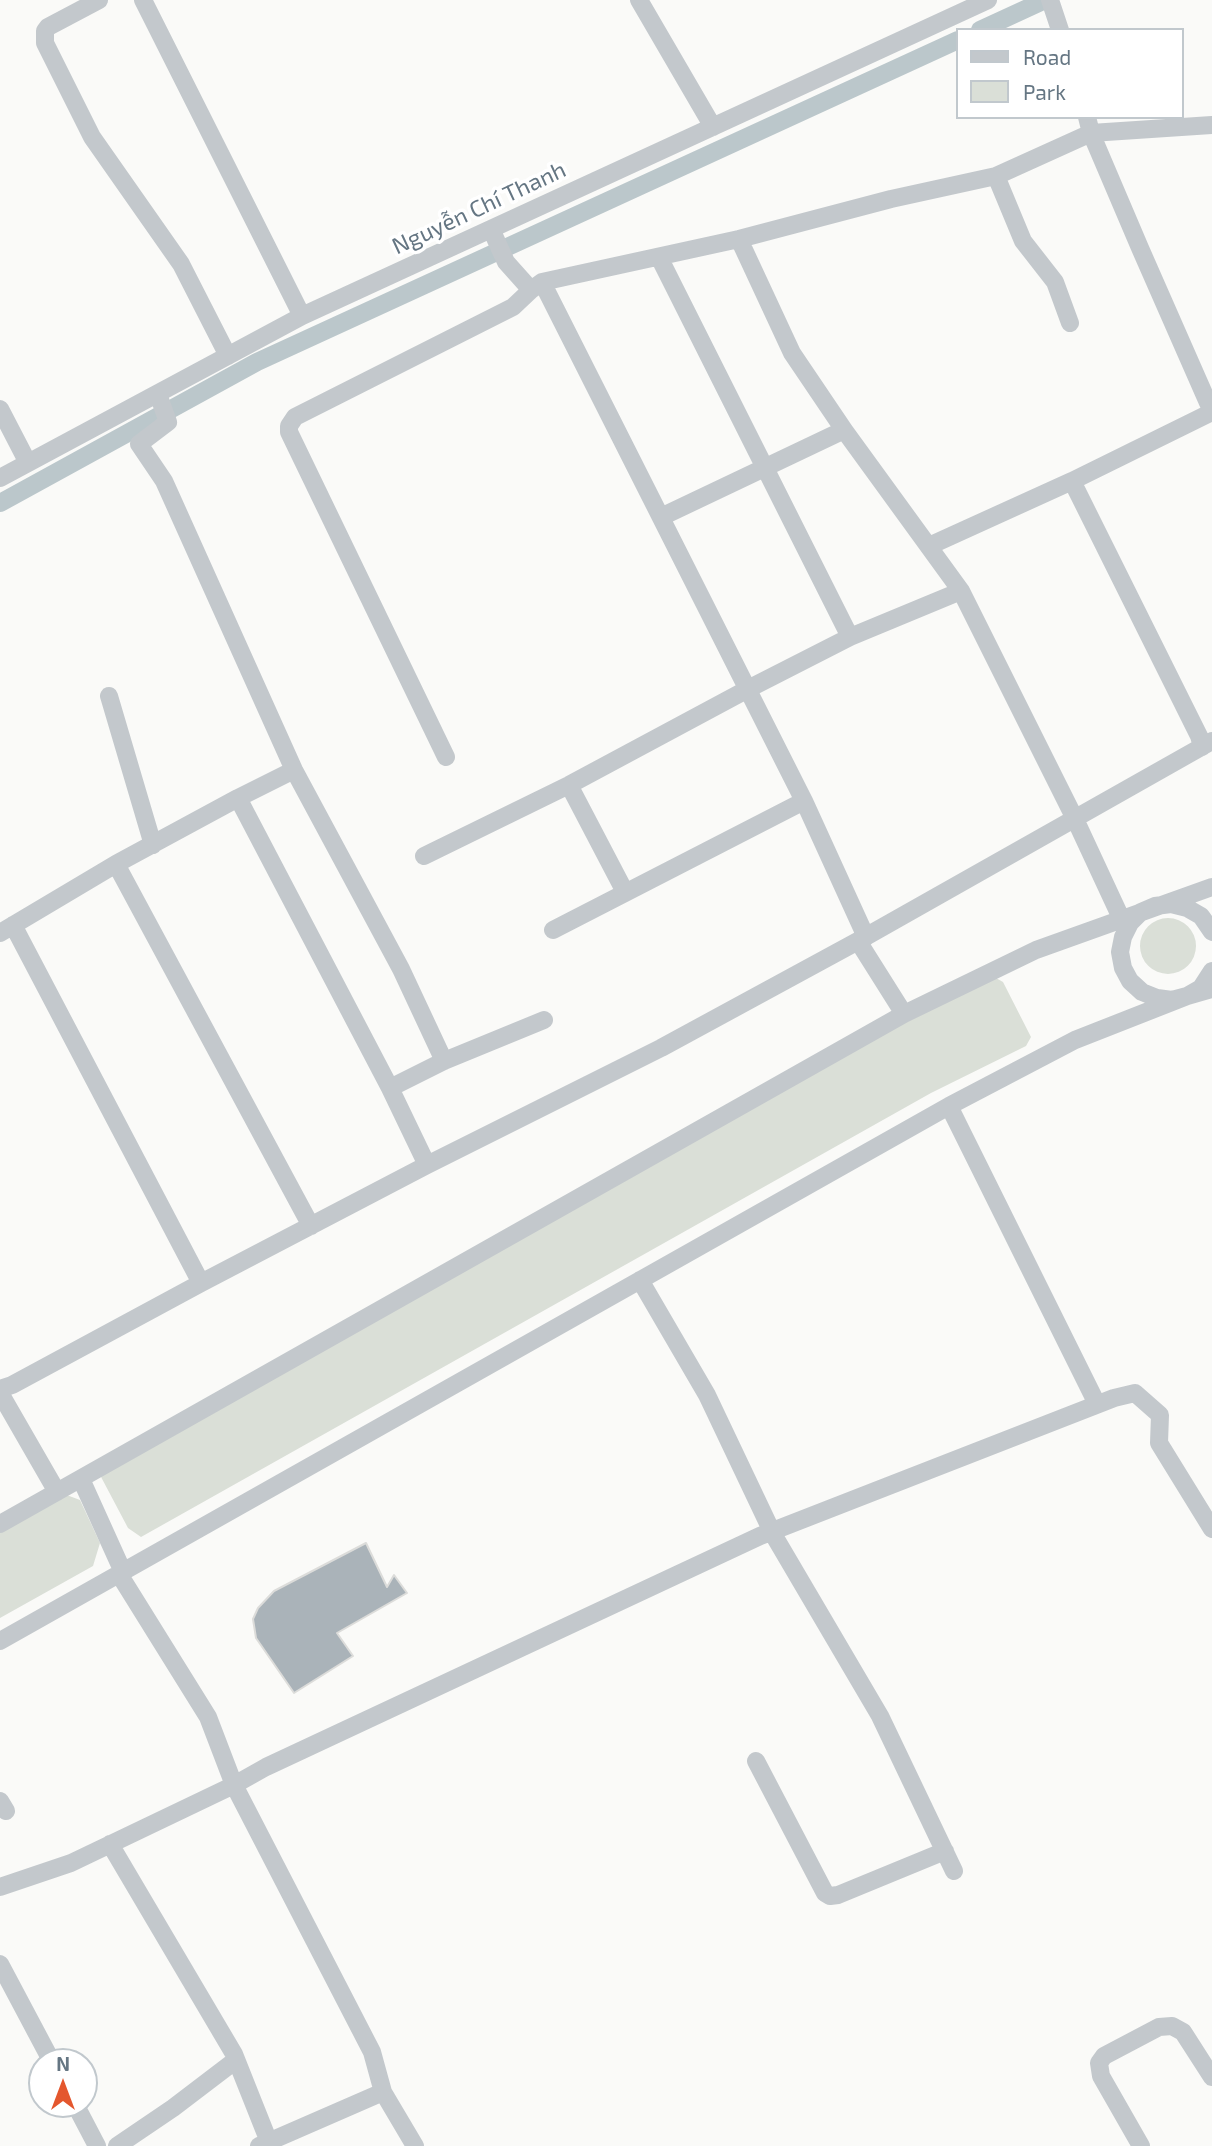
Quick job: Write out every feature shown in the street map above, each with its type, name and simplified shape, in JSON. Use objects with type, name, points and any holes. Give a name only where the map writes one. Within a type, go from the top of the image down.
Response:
[{"type":"street","points":[[99,0],[48,27],[45,31],[45,43],[92,137],[181,264],[228,356]]},
{"type":"street","points":[[143,0],[302,316]]},
{"type":"street","points":[[639,0],[713,127]]},
{"type":"street","name":"Nguyễn Chí Thanh","points":[[0,478],[161,405],[228,356],[302,316],[988,0]]},
{"type":"street","points":[[1052,6],[1059,28]]},
{"type":"street","points":[[446,757],[289,432],[289,426],[295,417],[513,307],[536,286],[996,176],[1089,125],[1212,125]]},
{"type":"street","points":[[929,546],[1072,481],[1212,412],[1089,125]]},
{"type":"street","points":[[996,176],[1023,241],[1055,282],[1070,323]]},
{"type":"street","points":[[491,229],[506,262],[536,286],[661,517],[804,801],[862,939],[904,1014]]},
{"type":"street","points":[[739,239],[792,353],[844,430],[961,591],[1076,819],[1121,918]]},
{"type":"street","points":[[659,257],[850,637]]},
{"type":"street","points":[[161,405],[168,422],[139,444],[164,481],[294,770],[401,969],[444,1061]]},
{"type":"street","points":[[0,409],[28,463]]},
{"type":"street","points":[[661,517],[844,430]]},
{"type":"street","points":[[57,1492],[0,1391],[427,1165],[661,1048],[862,939],[1207,744],[1199,736],[1072,481]]},
{"type":"street","points":[[424,856],[569,785],[850,637],[961,591]]},
{"type":"street","points":[[108,696],[153,845]]},
{"type":"street","points":[[201,1283],[6,929],[116,864],[294,770]]},
{"type":"street","points":[[569,785],[625,892]]},
{"type":"street","points":[[238,798],[390,1088],[427,1165]]},
{"type":"street","points":[[553,930],[804,801]]},
{"type":"street","points":[[116,864],[311,1226]]},
{"type":"street","points":[[1203,988],[1172,1000],[1142,992],[1130,981],[1123,968],[1120,952],[1130,923],[1141,912],[1212,887]]},
{"type":"street","points":[[1163,905],[1187,908],[1200,916],[1212,932]]},
{"type":"street","points":[[0,1524],[904,1014],[1036,950],[1121,918],[1163,905],[1212,905]]},
{"type":"street","points":[[0,1641],[948,1106],[1075,1040],[1203,988],[1212,971]]},
{"type":"street","points":[[390,1088],[444,1061],[544,1020]]},
{"type":"street","points":[[948,1106],[1097,1404]]},
{"type":"street","points":[[640,1280],[707,1395],[772,1531],[880,1716],[954,1871]]},
{"type":"street","points":[[0,1887],[71,1863],[266,1767],[772,1531],[1097,1404],[1135,1393],[1160,1415],[1159,1443],[1212,1529]]},
{"type":"street","points":[[81,1479],[121,1573],[208,1717],[234,1785],[372,2052],[383,2092],[415,2146]]},
{"type":"street","points":[[756,1761],[823,1891],[830,1896],[944,1851]]},
{"type":"street","points":[[110,1844],[236,2060],[264,2144],[383,2092]]},
{"type":"street","points":[[0,1964],[45,2048]]},
{"type":"street","points":[[1141,2146],[1101,2076],[1098,2068],[1104,2056],[1159,2027],[1171,2026],[1182,2032],[1212,2077]]},
{"type":"street","points":[[117,2146],[236,2060]]},
{"type":"street","points":[[82,2118],[97,2146]]},
{"type":"green space","points":[[1168,918],[1179,920],[1188,926],[1194,935],[1194,957],[1188,966],[1179,972],[1168,974],[1157,972],[1148,966],[1142,957],[1140,946],[1142,935],[1148,926],[1157,920]]},
{"type":"green space","points":[[996,978],[1003,982],[1031,1037],[1026,1046],[931,1093],[141,1537],[128,1528],[100,1475],[898,1024]]},
{"type":"green space","points":[[64,1494],[80,1500],[100,1543],[93,1566],[0,1618],[0,1530]]},
{"type":"building","points":[[366,1543],[387,1587],[394,1575],[407,1593],[337,1633],[353,1656],[294,1693],[256,1638],[253,1619],[258,1608],[274,1591]]},
{"type":"waterway","points":[[984,28],[1045,0]]},
{"type":"waterway","points":[[0,503],[257,362],[956,41]]}]
